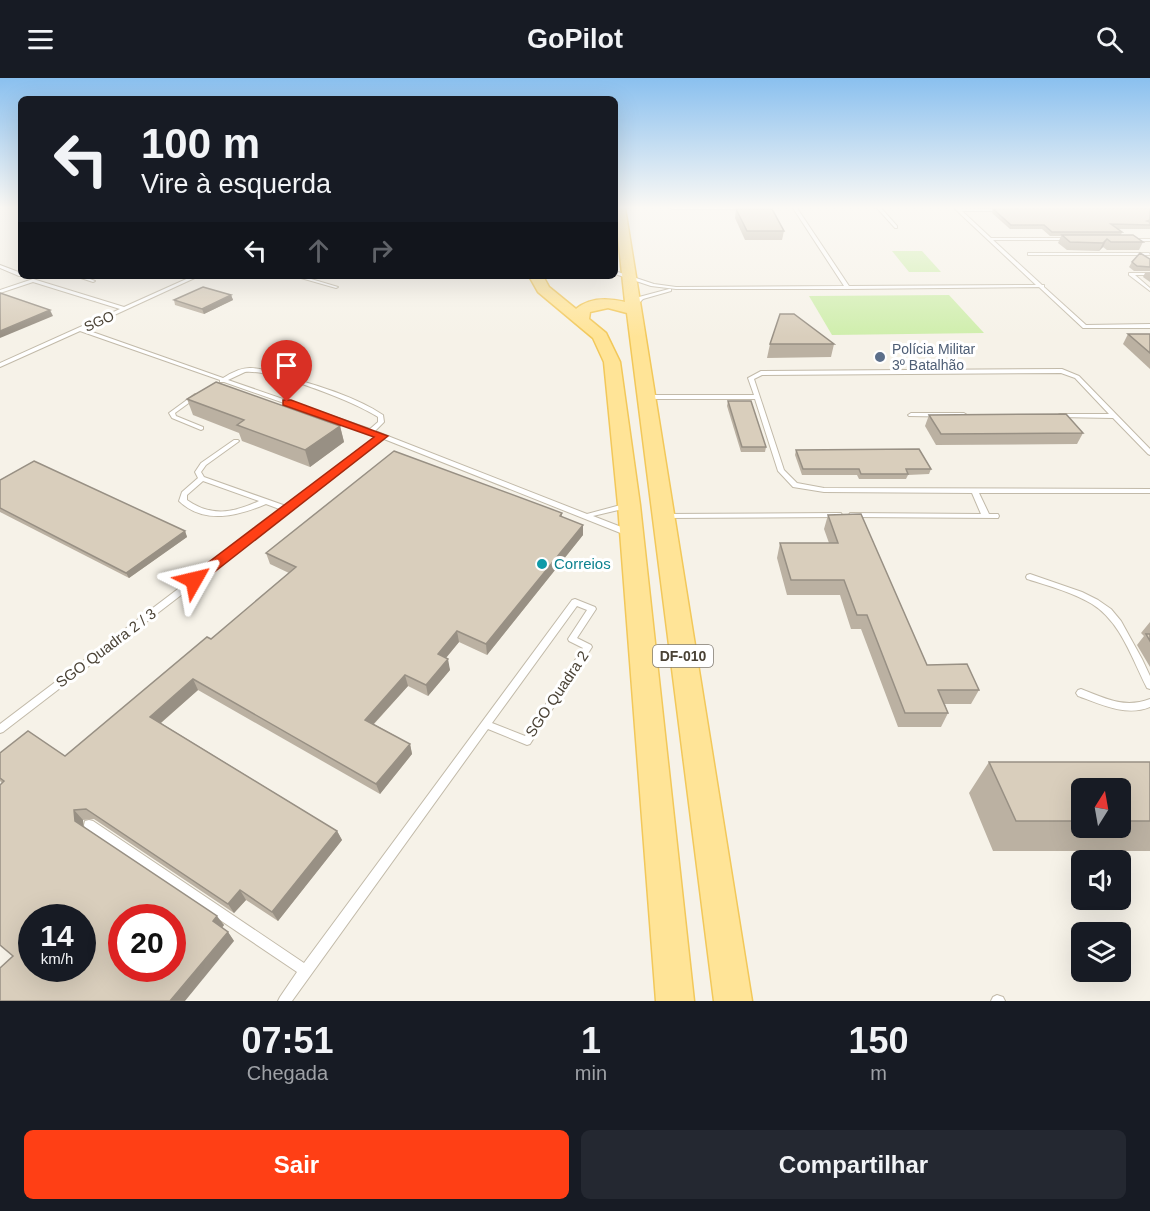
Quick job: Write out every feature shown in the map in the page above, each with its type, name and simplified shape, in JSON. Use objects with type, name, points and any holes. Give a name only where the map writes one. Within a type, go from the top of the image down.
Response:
[{"type":"main road","name":"DF-010","points":[[620,251],[622,275],[634,308],[733,1001]]},
{"type":"main road","name":"DF-010","points":[[538,279],[543,289],[600,336],[612,362],[630,519],[675,1001]]},
{"type":"main road","points":[[582,319],[583,310],[601,303],[634,308]]},
{"type":"lane","points":[[824,251],[848,288]]},
{"type":"lane","points":[[1003,251],[1085,327],[1150,327]]},
{"type":"lane","points":[[1030,254],[1150,255]]},
{"type":"lane","points":[[0,266],[18,273]]},
{"type":"lane","points":[[1150,274],[1131,274],[1150,290]]},
{"type":"lane","points":[[622,275],[676,288],[1042,286]]},
{"type":"lane","points":[[0,292],[23,279]]},
{"type":"lane","points":[[33,279],[125,309]]},
{"type":"lane","points":[[87,279],[93,281]]},
{"type":"lane","name":"SGO","points":[[0,365],[190,279]]},
{"type":"lane","points":[[307,279],[336,287]]},
{"type":"lane","points":[[634,308],[641,298],[676,288]]},
{"type":"lane","points":[[80,329],[383,436],[590,515],[630,519]]},
{"type":"lane","points":[[215,385],[240,372],[259,371],[362,405],[381,416],[381,422],[371,432]]},
{"type":"lane","points":[[1150,453],[1077,377],[1062,371],[761,373],[751,378],[781,471],[795,485],[824,490],[1150,491]]},
{"type":"lane","points":[[201,428],[174,417],[172,413],[179,405],[206,390]]},
{"type":"lane","points":[[646,397],[756,397]]},
{"type":"lane","points":[[911,414],[971,415]]},
{"type":"lane","points":[[1054,416],[1114,416]]},
{"type":"lane","name":"SGO Quadra 2 / 3","points":[[0,729],[4,719],[383,436]]},
{"type":"lane","points":[[236,441],[203,464],[198,472],[202,478],[287,509]]},
{"type":"lane","points":[[202,478],[184,494],[183,501],[190,508],[216,515],[236,514],[266,501]]},
{"type":"lane","points":[[975,491],[986,516]]},
{"type":"lane","points":[[590,515],[630,519]]},
{"type":"lane","points":[[663,516],[996,516]]},
{"type":"lane","points":[[1030,577],[1083,594],[1109,610],[1119,622],[1150,685]]},
{"type":"lane","name":"SGO Quadra 2","points":[[284,1001],[485,724],[575,602],[592,609],[572,639],[588,647],[527,741],[485,724]]},
{"type":"lane","points":[[1082,693],[1121,706],[1150,704]]},
{"type":"lane","points":[[89,825],[306,971]]},
{"type":"green space","points":[[892,251],[922,251],[941,272],[909,272]]},
{"type":"green space","points":[[949,295],[984,333],[832,335],[809,296]]},
{"type":"building","points":[[1140,253],[1150,259],[1150,267],[1137,266],[1132,262]]},
{"type":"building","points":[[203,287],[231,295],[202,309],[174,300]]},
{"type":"building","points":[[0,293],[50,310],[0,331]]},
{"type":"building","points":[[780,314],[794,314],[834,344],[770,344]]},
{"type":"building","points":[[1128,334],[1150,334],[1150,353]]},
{"type":"building","points":[[216,382],[340,426],[305,450],[237,425],[244,420],[187,399]]},
{"type":"building","points":[[728,401],[751,401],[766,447],[742,447]]},
{"type":"building","points":[[1066,414],[1083,433],[941,434],[929,415]]},
{"type":"building","points":[[919,449],[931,469],[906,469],[908,474],[861,474],[859,469],[803,469],[796,450]]},
{"type":"building","points":[[394,451],[562,513],[560,516],[583,525],[486,644],[457,631],[438,654],[448,659],[426,685],[405,675],[365,720],[410,744],[376,784],[193,679],[150,717],[337,831],[272,912],[240,890],[228,904],[86,809],[74,810],[75,821],[217,916],[213,921],[228,932],[186,982],[186,904],[108,904],[108,982],[186,982],[170,1001],[0,1001],[0,968],[13,956],[0,945],[0,785],[4,781],[0,778],[0,753],[28,731],[65,756],[207,637],[211,639],[296,567],[266,553]]},
{"type":"building","points":[[34,461],[185,531],[126,573],[0,508],[0,480]]},
{"type":"building","points":[[861,514],[927,665],[967,664],[979,690],[938,690],[948,713],[905,713],[867,615],[857,615],[844,580],[791,580],[780,543],[838,543],[828,515]]},
{"type":"building","points":[[989,762],[1150,762],[1150,821],[1131,821],[1131,778],[1071,778],[1071,821],[1016,821]]},
{"type":"place","name":"Polícia Militar 3º Batalhão","points":[[880,357]]},
{"type":"place","name":"Correios","points":[[542,564]]},
{"type":"route","points":[[194,580],[383,436],[287,402]]}]
